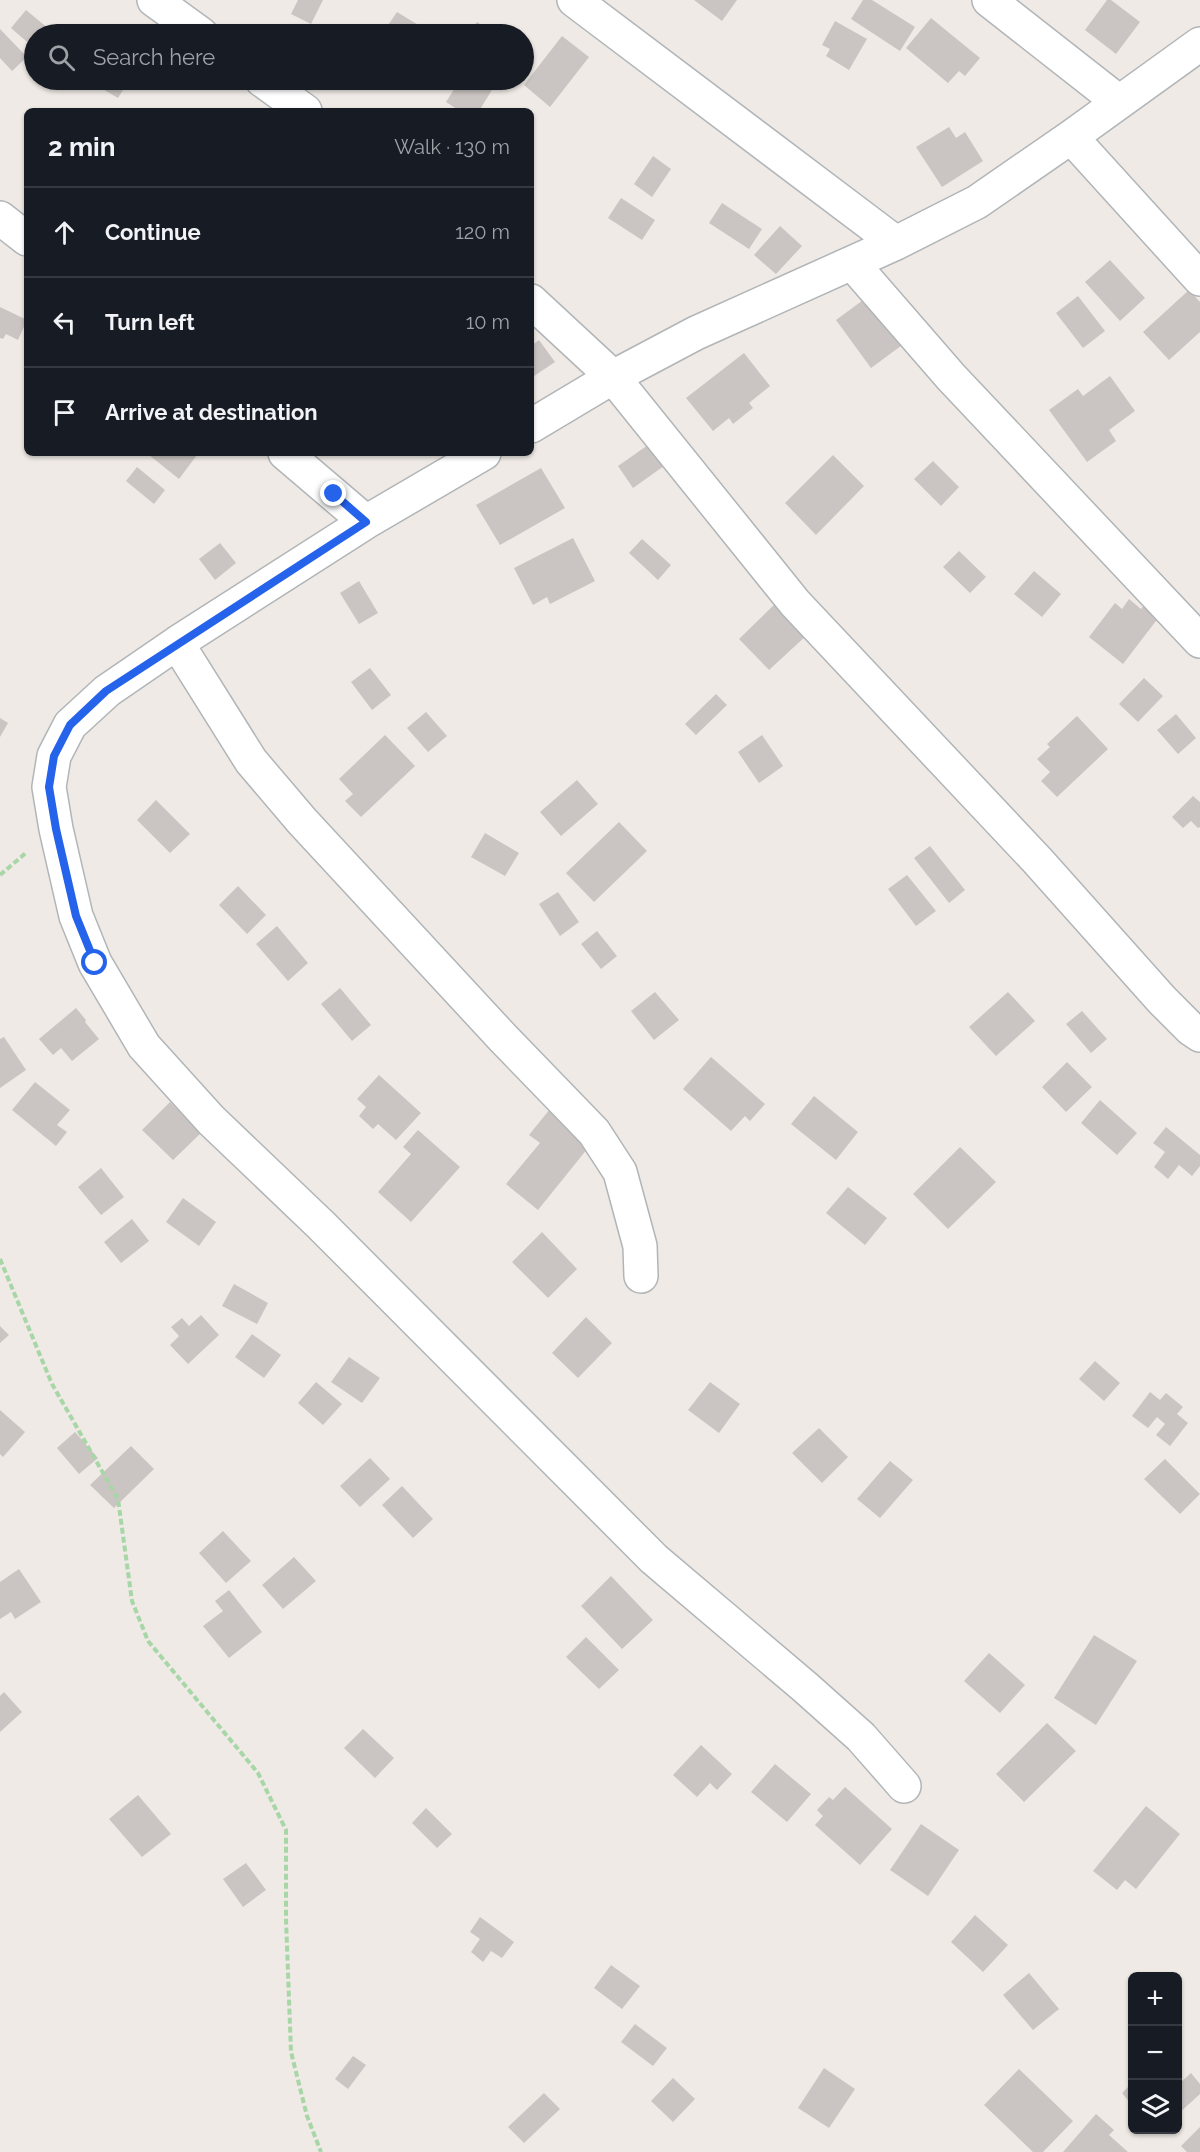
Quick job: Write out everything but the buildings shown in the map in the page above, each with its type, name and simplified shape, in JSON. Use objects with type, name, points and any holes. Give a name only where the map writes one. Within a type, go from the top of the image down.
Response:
[{"type":"street","points":[[154,0],[187,24]]},
{"type":"street","points":[[574,0],[896,243]]},
{"type":"street","points":[[989,0],[1119,102]]},
{"type":"street","points":[[534,424],[613,377],[696,333],[896,243],[977,202],[1200,44]]},
{"type":"street","points":[[276,90],[301,108]]},
{"type":"street","points":[[1071,137],[1200,279]]},
{"type":"street","points":[[0,218],[24,236]]},
{"type":"street","points":[[852,263],[951,377],[1200,641]]},
{"type":"street","points":[[534,304],[613,377],[795,603],[1037,860],[1162,1000],[1200,1035]]},
{"type":"street","points":[[289,456],[366,522]]},
{"type":"street","points":[[479,456],[366,522],[177,643],[106,691],[70,725],[54,756],[49,787],[76,916],[95,963],[144,1046],[211,1120],[321,1225],[445,1352],[654,1559],[861,1737],[904,1786]]},
{"type":"street","points":[[177,643],[251,761],[303,821],[503,1038],[594,1132],[620,1172],[640,1246],[641,1276]]},
{"type":"path","points":[[0,1259],[52,1384],[118,1499],[132,1601],[148,1641],[258,1773],[286,1830],[286,1919],[291,2052],[307,2116],[321,2152]]},
{"type":"route","points":[[95,963],[76,916],[56,829],[49,787],[54,756],[70,725],[106,691],[366,522],[334,494]]}]
